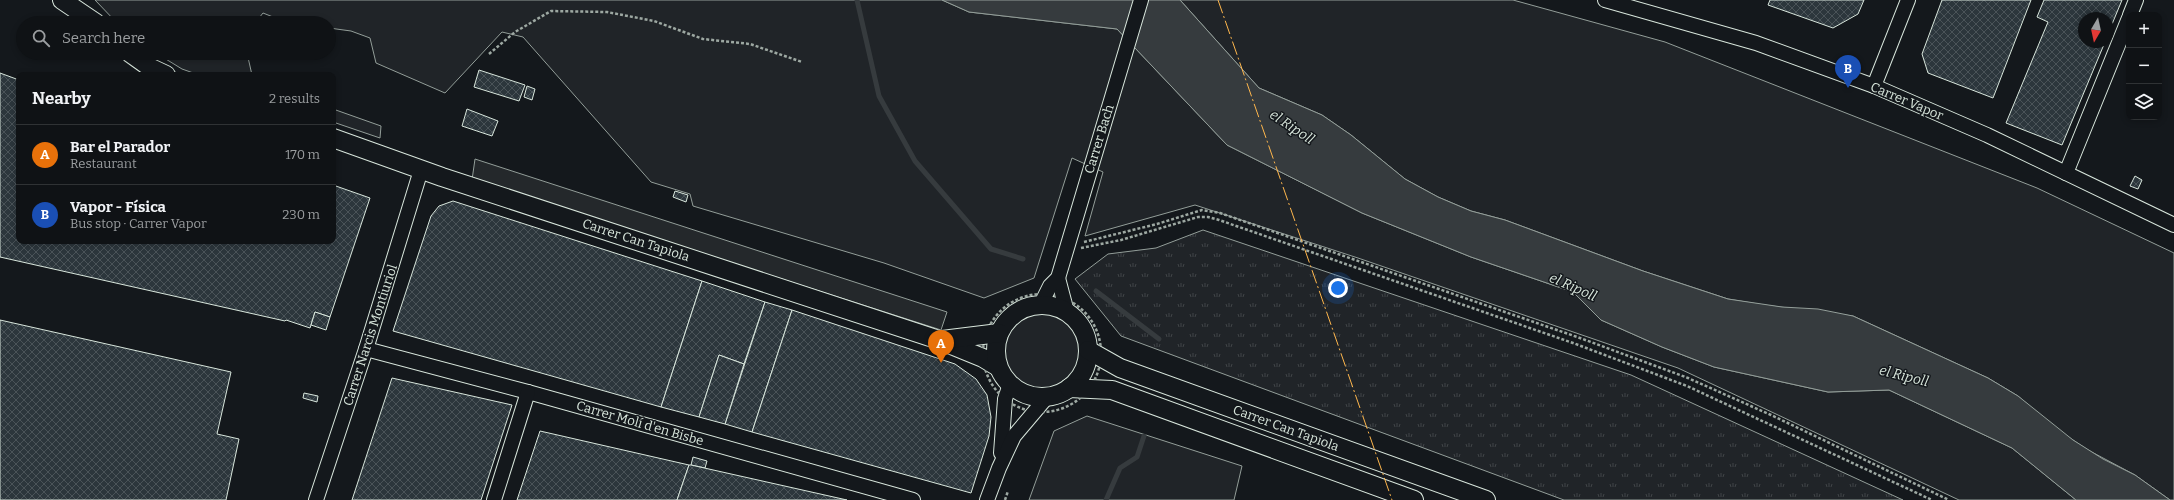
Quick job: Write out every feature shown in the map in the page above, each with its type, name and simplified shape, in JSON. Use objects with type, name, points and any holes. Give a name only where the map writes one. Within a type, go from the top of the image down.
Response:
[{"type":"street","points":[[62,0],[86,16]]},
{"type":"street","name":"Carrer Bach","points":[[1044,299],[1050,286],[1058,278],[1074,244],[1089,174],[1141,0]]},
{"type":"street","name":"Carrer Vapor","points":[[1605,0],[1756,43],[1874,86],[1987,135],[2174,225]]},
{"type":"street","points":[[1874,86],[1908,0]]},
{"type":"street","points":[[2131,12],[2136,0]]},
{"type":"street","points":[[2066,173],[2126,25]]},
{"type":"street","points":[[140,60],[160,72]]},
{"type":"street","name":"Carrer Can Tapiola","points":[[336,139],[421,170],[939,340],[991,363]]},
{"type":"street","name":"Carrer Narcis Montiuriol","points":[[316,500],[366,349],[421,170]]},
{"type":"street","points":[[1007,391],[1046,397],[1059,394],[1069,388],[1080,378],[1086,364],[1094,354],[1082,328],[1065,305],[1058,278]]},
{"type":"street","points":[[999,468],[1007,391],[991,363],[996,344],[992,335],[1012,315],[1044,299],[1052,305],[1065,305]]},
{"type":"street","name":"Carrer Can Tapiola","points":[[939,340],[992,335]]},
{"type":"street","name":"Carrer Molí d'en Bisbe","points":[[366,349],[528,392],[913,500]]},
{"type":"street","name":"Carrer Can Tapiola","points":[[1094,354],[1120,368],[1486,500]]},
{"type":"street","name":"Carrer Can Tapiola","points":[[1069,388],[1112,390],[1414,500]]},
{"type":"street","points":[[494,500],[528,392]]},
{"type":"street","points":[[987,500],[999,468],[1014,436],[1046,397]]},
{"type":"path","points":[[489,54],[515,32],[552,11],[607,12],[654,22],[703,39],[750,44],[802,62]]},
{"type":"path","points":[[1074,244],[1157,224],[1202,210],[1220,213],[1580,338],[1688,378],[1771,414],[1949,500]]},
{"type":"path","points":[[1074,244],[1084,248],[1121,240],[1198,217],[1208,216],[1559,339],[1687,386],[1932,500]]},
{"type":"path","points":[[1026,296],[1065,305],[1079,306],[1095,327],[1100,340],[1094,354],[1095,379],[1078,399],[1067,406],[1054,410],[1034,411],[1016,405],[1007,391],[992,384],[986,372],[991,363],[992,322],[1001,310],[1013,301],[1026,296]]},
{"type":"green space","points":[[95,0],[942,0],[969,12],[1117,29],[1227,145],[1362,213],[1471,257],[1573,292],[1601,320],[1662,347],[1714,367],[1828,392],[1889,390],[2012,448],[2076,500],[1959,500],[1678,368],[1358,258],[1195,205],[1085,236],[1103,172],[1072,158],[1034,278],[984,298],[884,263],[693,206],[690,194],[651,182],[523,37],[502,32],[445,93],[376,63],[370,38],[351,31],[336,29],[336,16],[270,16],[263,13],[261,16],[110,16]]},
{"type":"green space","points":[[1180,0],[1513,0],[1665,42],[2037,188],[2174,253],[2174,500],[2170,500],[2135,475],[2088,450],[2058,430],[2018,396],[1988,378],[1853,316],[1728,299],[1643,271],[1505,220],[1471,211],[1438,197],[1405,179],[1351,135],[1322,115],[1259,88]]},
{"type":"green space","points":[[167,60],[249,60],[251,72],[190,72],[182,69]]},
{"type":"green space","points":[[336,110],[381,126],[380,138],[336,123]]},
{"type":"green space","points":[[1203,230],[1631,375],[1903,500],[1564,500],[1121,336],[1075,279],[1108,254],[1156,248]]},
{"type":"green space","points":[[1042,313],[1056,316],[1069,324],[1077,337],[1080,351],[1077,365],[1069,378],[1056,386],[1042,389],[1028,386],[1015,378],[1007,365],[1004,351],[1007,337],[1015,324],[1028,316]]},
{"type":"green space","points":[[1087,416],[1242,466],[1234,500],[1029,500],[1054,431]]},
{"type":"shaded area","points":[[475,159],[947,312],[941,330],[472,180]]},
{"type":"water","name":"el Ripoll","points":[[942,0],[1180,0],[1259,88],[1322,115],[1351,135],[1405,179],[1438,197],[1471,211],[1505,220],[1643,271],[1728,299],[1782,307],[1818,309],[1853,316],[1988,378],[2018,396],[2073,440],[2103,459],[2135,475],[2170,500],[2076,500],[2012,448],[1889,390],[1828,392],[1714,367],[1662,347],[1601,320],[1573,292],[1471,257],[1362,213],[1227,145],[1117,29],[969,12]]},
{"type":"building","points":[[1770,0],[1864,0],[1858,14],[1833,28],[1768,5]]},
{"type":"building","points":[[1942,0],[2031,0],[1993,98],[1928,73],[1922,54]]},
{"type":"building","points":[[2044,0],[2122,0],[2114,19],[2114,12],[2078,12],[2078,48],[2102,48],[2062,145],[2006,123],[2048,22],[2037,17]]},
{"type":"building","points":[[479,70],[525,85],[519,101],[474,87]]},
{"type":"building","points":[[0,73],[16,79],[16,244],[336,244],[336,186],[370,198],[330,317],[315,312],[310,328],[286,320],[0,257]]},
{"type":"building","points":[[527,86],[535,89],[532,100],[524,97]]},
{"type":"building","points":[[467,109],[498,121],[492,136],[462,126]]},
{"type":"building","points":[[2135,176],[2142,180],[2138,189],[2130,186]]},
{"type":"building","points":[[675,191],[688,195],[686,202],[673,197]]},
{"type":"building","points":[[453,201],[702,281],[661,407],[393,331],[431,216],[439,206]]},
{"type":"building","points":[[702,281],[765,302],[744,364],[719,355],[699,417],[661,407]]},
{"type":"building","points":[[765,302],[792,310],[752,432],[725,424]]},
{"type":"building","points":[[792,310],[955,364],[976,379],[987,395],[991,417],[989,436],[971,493],[752,432]]},
{"type":"building","points":[[315,312],[330,317],[326,330],[311,325]]},
{"type":"building","points":[[0,320],[231,372],[217,434],[239,439],[226,500],[0,500]]},
{"type":"building","points":[[719,355],[744,364],[725,424],[699,417]]},
{"type":"building","points":[[392,378],[512,405],[481,500],[352,500]]},
{"type":"building","points":[[304,393],[318,396],[317,402],[303,398]]},
{"type":"building","points":[[540,431],[689,465],[677,500],[517,500]]},
{"type":"building","points":[[693,457],[707,461],[705,468],[691,465]]},
{"type":"building","points":[[689,465],[691,465],[847,500],[677,500]]},
{"type":"waterway","points":[[857,0],[879,96],[915,161],[991,249],[1023,259]]},
{"type":"waterway","points":[[1096,291],[1159,339]]},
{"type":"waterway","points":[[1106,500],[1120,468],[1137,457],[1144,436]]},
{"type":"power","points":[[1218,0],[1392,500]]},
{"type":"place","name":"Vapor - Física","points":[[1848,88]]},
{"type":"place","name":"Bar el Parador","points":[[941,363]]}]
